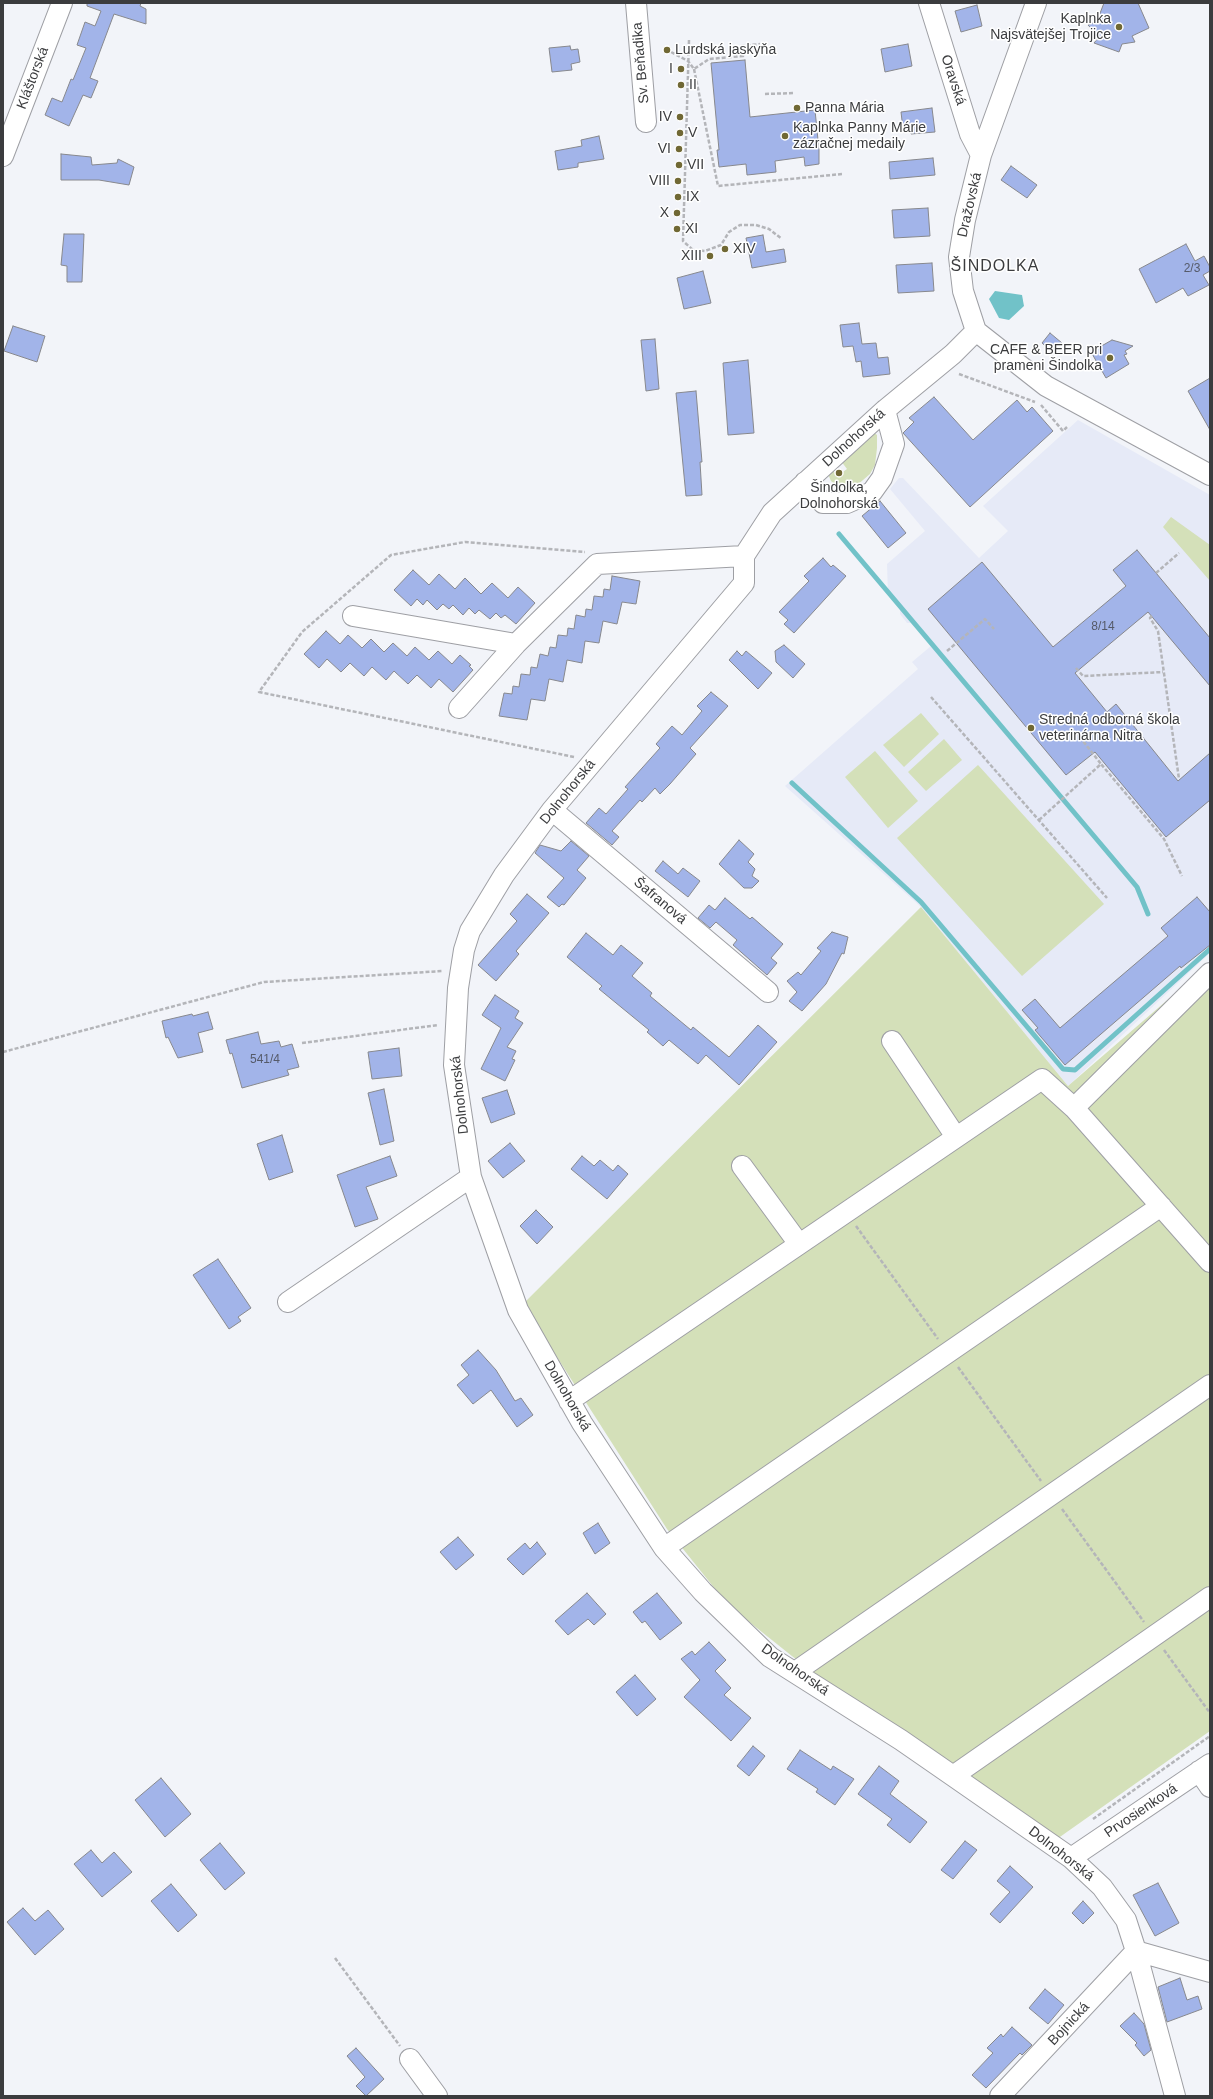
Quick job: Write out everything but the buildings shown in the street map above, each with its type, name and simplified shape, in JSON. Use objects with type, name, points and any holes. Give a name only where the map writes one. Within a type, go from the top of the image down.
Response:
[{"type":"street","name":"Kláštorská","points":[[3,154],[62,3]]},
{"type":"street","name":"Sv. Beňadika","points":[[641,3],[636,3],[646,122]]},
{"type":"street","name":"Oravská","points":[[929,3],[970,134],[982,155]]},
{"type":"street","name":"Dražovská","points":[[976,331],[963,291],[959,257],[965,220],[982,155],[1036,3]]},
{"type":"street","name":"Dolnohorská","points":[[976,331],[953,354],[885,410],[772,513],[744,556],[744,583],[552,810],[504,875],[470,931],[464,950],[460,970],[454,1065],[470,1177],[518,1310],[569,1401],[664,1548],[703,1592],[770,1657],[901,1740],[1072,1858],[1102,1887],[1126,1920],[1136,1951],[1175,2096]]},
{"type":"street","points":[[976,331],[1046,386],[1206,467]]},
{"type":"street","points":[[805,482],[823,504],[847,503],[872,492],[882,478],[894,444],[885,410]]},
{"type":"street","points":[[459,708],[516,644],[596,564],[744,556]]},
{"type":"street","points":[[353,616],[516,644]]},
{"type":"street","name":"Šafranová","points":[[552,810],[768,992]]},
{"type":"street","points":[[1074,1108],[1210,973]]},
{"type":"street","points":[[892,1040],[956,1137]]},
{"type":"street","points":[[569,1401],[1042,1079],[1074,1108],[1210,1262]]},
{"type":"street","points":[[742,1166],[799,1244]]},
{"type":"street","points":[[288,1302],[470,1177]]},
{"type":"street","points":[[664,1548],[1161,1206]]},
{"type":"street","points":[[795,1672],[1210,1385]]},
{"type":"street","points":[[953,1776],[1210,1597]]},
{"type":"street","name":"Prvosienková","points":[[1072,1858],[1206,1774]]},
{"type":"street","points":[[1136,1951],[1210,1972]]},
{"type":"street","name":"Bojnická","points":[[1000,2096],[1136,1951]]},
{"type":"street","points":[[410,2059],[437,2096]]},
{"type":"path","points":[[689,40],[683,241],[693,250],[705,251],[721,245],[729,232],[740,225],[756,225],[768,229],[782,239]]},
{"type":"path","points":[[694,69],[709,59],[743,56],[742,46],[760,44]]},
{"type":"path","points":[[671,52],[688,61],[694,69],[718,186],[842,174]]},
{"type":"path","points":[[765,94],[794,93]]},
{"type":"path","points":[[954,378],[960,373],[1039,403],[1063,431],[1067,427]]},
{"type":"path","points":[[594,761],[259,692],[302,632],[391,555],[465,542],[592,552],[596,564]]},
{"type":"path","points":[[1156,573],[1179,553]]},
{"type":"path","points":[[1152,616],[1150,618],[1158,631],[1179,779]]},
{"type":"path","points":[[947,651],[985,619],[994,629]]},
{"type":"path","points":[[1076,668],[1083,676],[1163,672]]},
{"type":"path","points":[[931,698],[1107,898]]},
{"type":"path","points":[[1076,732],[1164,839],[1182,876]]},
{"type":"path","points":[[1039,820],[1101,764]]},
{"type":"path","points":[[3,1052],[264,982],[447,971]]},
{"type":"path","points":[[302,1044],[457,1024]]},
{"type":"path","points":[[846,1212],[1210,1712]]},
{"type":"path","points":[[1087,1824],[1210,1736]]},
{"type":"path","points":[[335,1958],[410,2059]]},
{"type":"shaded area","name":"Stredná odborná škola veterinárna Nitra","points":[[1078,420],[1210,495],[1210,953],[1068,1086],[921,907],[785,786],[918,669],[912,662],[931,646],[913,623],[907,623],[900,614],[900,608],[888,595],[887,564],[925,531],[890,489],[899,478],[903,478],[979,558],[1008,531],[983,506]]},
{"type":"green space","points":[[872,431],[877,435],[877,448],[875,465],[870,474],[856,486],[846,488],[837,486],[831,481],[828,474],[831,467],[837,476],[847,469],[841,461]]},
{"type":"green space","points":[[1171,517],[1210,545],[1210,581],[1163,527]]},
{"type":"green space","points":[[921,713],[939,734],[904,767],[883,745]]},
{"type":"green space","points":[[944,739],[962,760],[926,791],[908,772]]},
{"type":"green space","points":[[875,751],[918,801],[888,828],[845,777]]},
{"type":"green space","points":[[978,765],[1104,904],[1022,976],[897,838]]},
{"type":"green space","points":[[921,907],[1068,1086],[1210,963],[1210,1731],[1057,1839],[832,1688],[728,1605],[667,1529],[523,1304]]},
{"type":"water","points":[[995,291],[1022,295],[1024,306],[1009,320],[999,318],[989,299]]},
{"type":"waterway","points":[[839,534],[1137,887],[1148,914]]},
{"type":"waterway","points":[[792,783],[921,902],[1063,1069],[1075,1070],[1210,949]]},
{"type":"place","name":"Kaplnka Najsvätejšej Trojice","points":[[1119,27]]},
{"type":"place","name":"Lurdská jaskyňa","points":[[667,50]]},
{"type":"place","name":"I","points":[[681,69]]},
{"type":"place","name":"II","points":[[681,85]]},
{"type":"place","name":"Panna Mária","points":[[797,108]]},
{"type":"place","name":"IV","points":[[680,117]]},
{"type":"place","name":"V","points":[[680,133]]},
{"type":"place","name":"Kaplnka Panny Márie zázračnej medaily","points":[[785,136]]},
{"type":"place","name":"VI","points":[[679,149]]},
{"type":"place","name":"VII","points":[[679,165]]},
{"type":"place","name":"VIII","points":[[678,181]]},
{"type":"place","name":"IX","points":[[678,197]]},
{"type":"place","name":"X","points":[[677,213]]},
{"type":"place","name":"XI","points":[[677,229]]},
{"type":"place","name":"XIV","points":[[725,249]]},
{"type":"place","name":"XIII","points":[[710,256]]},
{"type":"place","name":"CAFE & BEER pri prameni Šindolka","points":[[1110,358]]},
{"type":"place","name":"Šindolka, Dolnohorská","points":[[839,473]]},
{"type":"place","name":"Stredná odborná škola veterinárna Nitra","points":[[1031,728]]},
{"type":"district","name":"ŠINDOLKA","points":[[995,267]]}]
